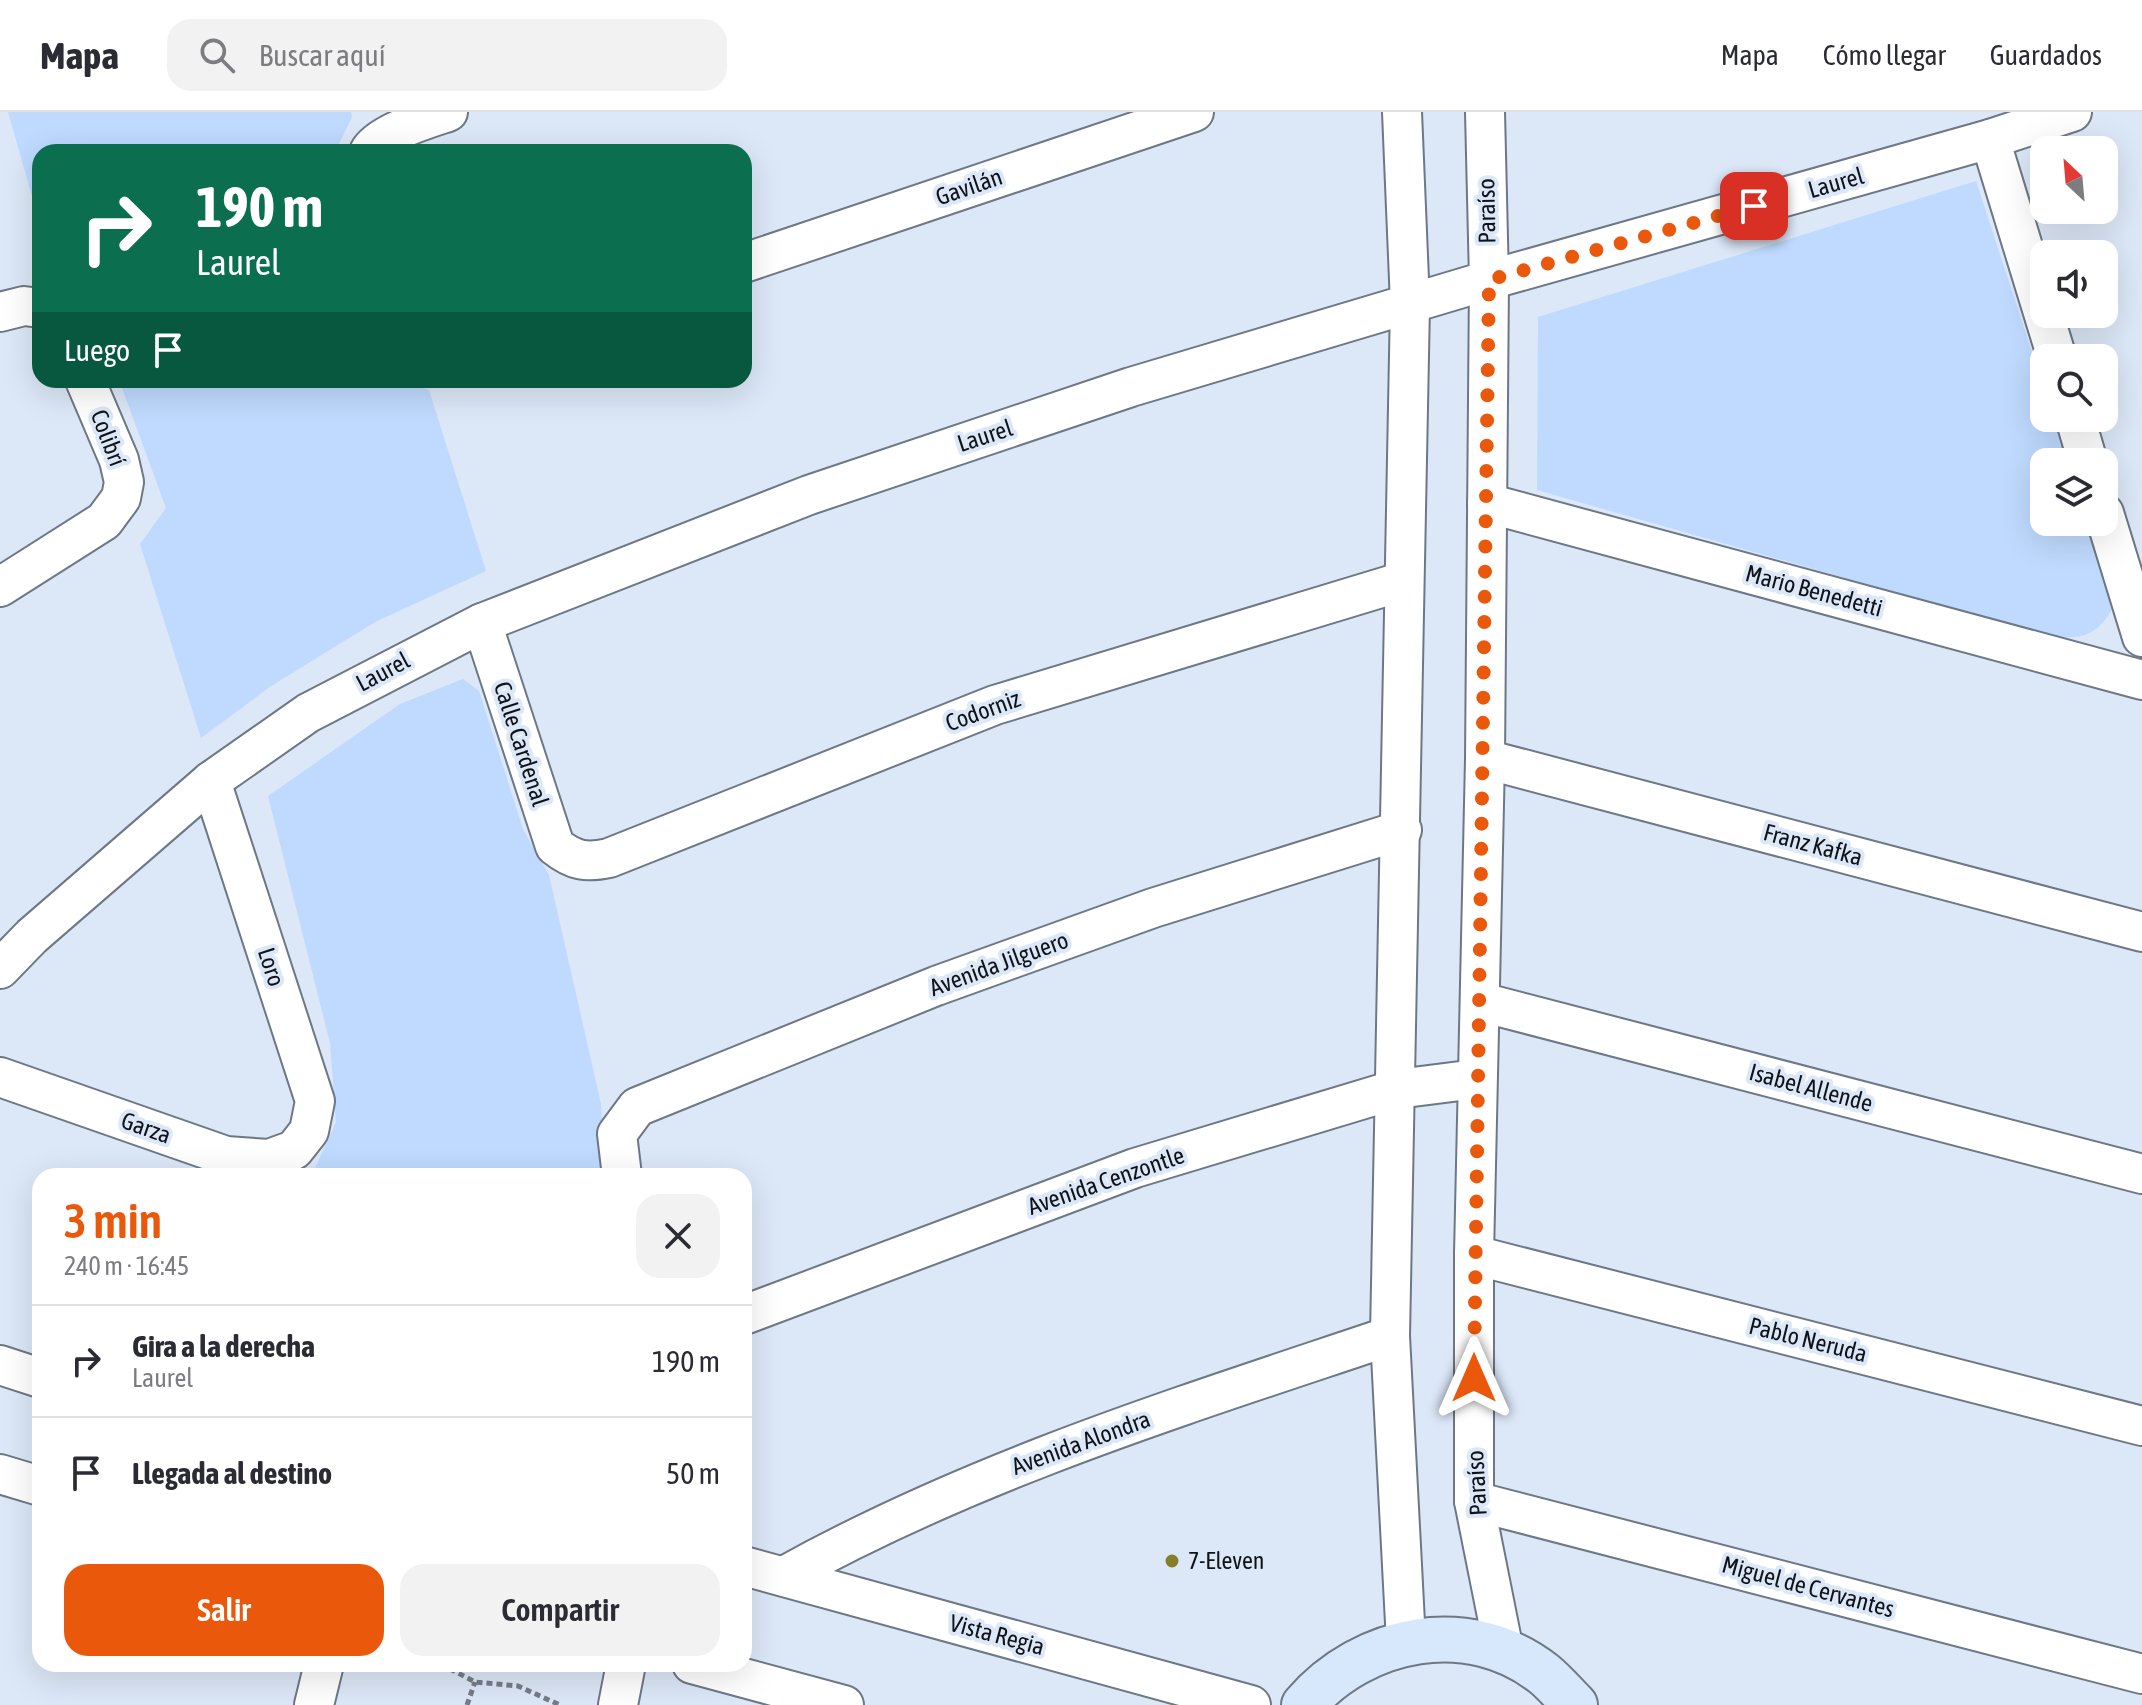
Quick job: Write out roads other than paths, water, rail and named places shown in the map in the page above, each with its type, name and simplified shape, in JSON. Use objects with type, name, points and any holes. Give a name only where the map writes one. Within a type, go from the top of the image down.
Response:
[{"type":"street","points":[[380,144],[448,112]]},
{"type":"street","name":"Gavilán","points":[[752,260],[1194,112]]},
{"type":"street","points":[[1402,112],[1410,304],[1390,1336],[1406,1642]]},
{"type":"street","name":"Paraíso","points":[[1485,112],[1489,280],[1485,759],[1481,1002],[1476,1079],[1474,1501],[1504,1651]]},
{"type":"street","name":"Laurel","points":[[0,969],[32,936],[211,781],[308,713],[482,623],[809,495],[1131,387],[1489,280],[1990,139],[2072,112]]},
{"type":"street","points":[[1990,139],[2053,344]]},
{"type":"street","points":[[0,312],[32,307]]},
{"type":"street","name":"Colibrí","points":[[0,587],[104,521],[121,498],[124,482],[119,460],[88,388]]},
{"type":"street","name":"Mario Benedetti","points":[[1487,503],[2142,680]]},
{"type":"street","points":[[2111,536],[2142,637]]},
{"type":"street","name":"Codorniz","points":[[571,858],[588,863],[609,858],[995,705],[1404,581]]},
{"type":"street","name":"Calle Cardenal","points":[[482,623],[555,846],[571,858]]},
{"type":"street","name":"Franz Kafka","points":[[1485,759],[2142,932]]},
{"type":"street","name":"Loro","points":[[211,781],[315,1101],[309,1131],[294,1150]]},
{"type":"street","name":"Avenida Jilguero","points":[[621,1168],[617,1134],[637,1107],[936,986],[1153,908],[1402,830]]},
{"type":"street","name":"Isabel Allende","points":[[1481,1002],[2142,1174]]},
{"type":"street","name":"Garza","points":[[0,1077],[226,1156],[269,1159],[294,1150]]},
{"type":"street","name":"Avenida Cenzontle","points":[[752,1312],[1135,1168],[1397,1089],[1476,1079]]},
{"type":"street","name":"Pablo Neruda","points":[[1474,1255],[2142,1426]]},
{"type":"street","name":"Avenida Alondra","points":[[784,1576],[867,1530],[975,1482],[1093,1436],[1390,1336]]},
{"type":"street","points":[[0,1365],[32,1375]]},
{"type":"street","points":[[0,1474],[32,1484]]},
{"type":"street","name":"Miguel de Cervantes","points":[[1474,1501],[2142,1674]]},
{"type":"street","name":"Vista Regia","points":[[752,1568],[1251,1705]]},
{"type":"street","points":[[1304,1705],[1324,1682],[1362,1656],[1406,1642],[1439,1639],[1472,1642],[1504,1651],[1544,1674],[1575,1705]]},
{"type":"street","points":[[314,1705],[322,1672]]},
{"type":"street","points":[[618,1705],[624,1672]]},
{"type":"street","points":[[722,1672],[844,1705]]},
{"type":"place","name":"7-Eleven","points":[[1172,1561]]}]
